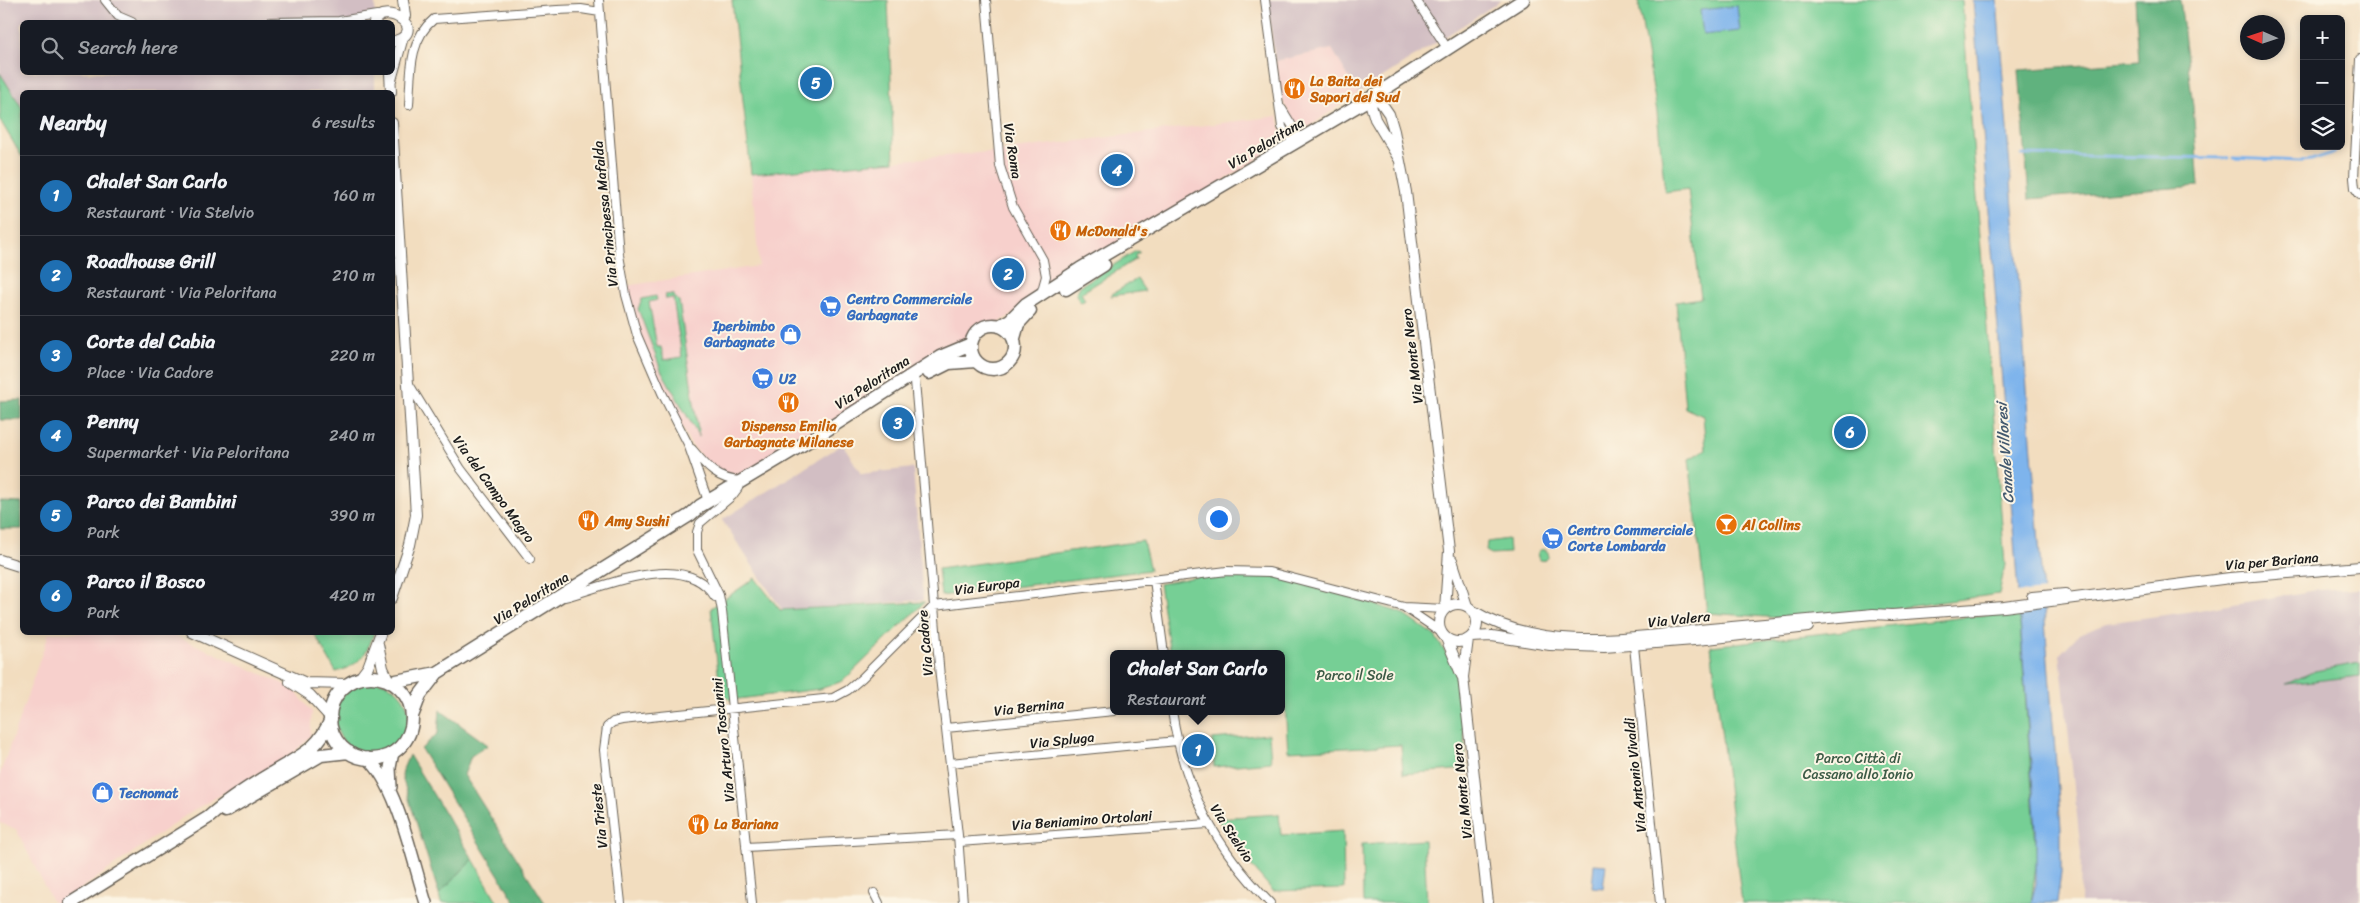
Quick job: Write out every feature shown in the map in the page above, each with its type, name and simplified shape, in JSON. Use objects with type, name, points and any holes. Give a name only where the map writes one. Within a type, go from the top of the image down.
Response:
[{"type":"main road","name":"Via Peloritana","points":[[999,326],[1010,320],[1026,304],[1040,295],[1165,218],[1176,214],[1369,99],[1523,0]]},
{"type":"main road","name":"Via Peloritana","points":[[1014,338],[1021,319],[1037,306],[1169,224],[1176,214]]},
{"type":"main road","points":[[992,325],[999,326],[1014,338],[1015,352],[1007,364],[994,369],[983,366],[976,361],[971,344],[980,330],[992,325]]},
{"type":"main road","name":"Via Peloritana","points":[[690,515],[698,512],[935,360],[971,344]]},
{"type":"main road","name":"Via Peloritana","points":[[390,682],[437,673],[558,599],[690,515],[708,501],[740,485],[949,363],[976,361]]},
{"type":"main road","name":"Via Peloritana","points":[[412,717],[420,695],[437,673]]},
{"type":"main road","points":[[71,903],[209,817],[229,800],[307,753],[323,736],[333,703],[339,693],[354,681],[372,677],[390,682],[407,698],[412,717],[405,740],[393,752],[379,758],[367,758],[349,752],[321,755],[234,808],[209,817]]},
{"type":"main road","points":[[330,718],[336,738],[349,752]]},
{"type":"main road","points":[[393,752],[390,768],[392,791],[426,903]]},
{"type":"main road","points":[[367,758],[379,770],[392,791]]},
{"type":"street","points":[[105,0],[118,16],[127,20]]},
{"type":"street","points":[[395,61],[408,27],[403,0]]},
{"type":"street","name":"Via Principessa Mafalda","points":[[599,0],[619,255],[626,295],[646,359],[688,444],[708,501]]},
{"type":"street","name":"Via Roma","points":[[986,0],[1000,166],[1017,216],[1040,252],[1046,276],[1040,295]]},
{"type":"street","points":[[1265,0],[1281,105],[1296,132],[1296,142]]},
{"type":"street","points":[[1416,0],[1447,48]]},
{"type":"street","points":[[409,105],[412,56],[424,30],[434,19],[557,10],[581,9],[600,12]]},
{"type":"street","points":[[344,20],[398,10],[405,16]]},
{"type":"street","points":[[395,41],[403,37]]},
{"type":"street","points":[[2359,194],[2354,178],[2360,59]]},
{"type":"street","points":[[390,76],[391,90]]},
{"type":"street","name":"Via Monte Nero","points":[[1399,159],[1375,119],[1369,99],[1380,101],[1389,114],[1399,159],[1420,306],[1449,551],[1445,609]]},
{"type":"street","points":[[395,172],[416,520],[395,588]]},
{"type":"street","name":"Via del Campo Magro","points":[[408,382],[461,469],[530,559]]},
{"type":"street","name":"Via Cadore","points":[[915,382],[934,606],[959,838],[964,903]]},
{"type":"street","name":"Via Principessa Mafalda","points":[[688,444],[712,472],[740,485]]},
{"type":"street","name":"Via Arturo Toscanini","points":[[740,485],[726,501],[703,519],[697,532],[697,550],[719,595],[752,903]]},
{"type":"street","name":"Via Monte Nero","points":[[1449,551],[1470,608]]},
{"type":"street","points":[[0,560],[20,567]]},
{"type":"street","name":"Via per Bariana","points":[[2187,583],[2360,567]]},
{"type":"street","name":"Via Europa","points":[[934,606],[1227,571],[1269,572],[1404,607],[1445,609]]},
{"type":"street","points":[[558,599],[646,575],[668,572],[698,578],[708,587],[720,604]]},
{"type":"street","points":[[1154,580],[1163,650]]},
{"type":"street","name":"Via Valera","points":[[1470,608],[1503,627],[1521,632],[1601,639],[1873,614],[1942,610],[2187,583]]},
{"type":"street","points":[[1455,604],[1470,608],[1477,626],[1469,638],[1455,642],[1443,635],[1439,619],[1445,609],[1455,604]]},
{"type":"street","points":[[732,708],[814,701],[840,695],[862,678],[934,606]]},
{"type":"street","name":"Via Europa","points":[[1404,607],[1443,635]]},
{"type":"street","name":"Via Valera","points":[[1469,638],[1501,636],[1566,646],[1634,646],[1874,620],[1892,614]]},
{"type":"street","points":[[198,635],[306,683],[354,681],[368,667],[380,635]]},
{"type":"street","name":"Via Monte Nero","points":[[1443,635],[1463,677]]},
{"type":"street","name":"Via Monte Nero","points":[[1469,638],[1463,677],[1488,903]]},
{"type":"street","points":[[378,643],[383,668],[390,682]]},
{"type":"street","name":"Via Antonio Vivaldi","points":[[1634,646],[1660,903]]},
{"type":"street","points":[[243,656],[276,676],[299,687],[330,718]]},
{"type":"street","name":"Via Trieste","points":[[621,903],[604,750],[607,727],[613,722],[622,720],[732,708]]},
{"type":"street","name":"Via Bernina","points":[[946,728],[1110,711]]},
{"type":"street","name":"Via Stelvio","points":[[1173,715],[1184,769],[1208,824],[1229,856],[1270,903]]},
{"type":"street","name":"Via Spluga","points":[[950,764],[1177,741]]},
{"type":"street","name":"Via Beniamino Ortolani","points":[[746,847],[959,838],[1208,824]]},
{"type":"street","points":[[874,893],[880,903]]},
{"type":"shaded area","points":[[0,0],[375,0],[375,20],[20,20],[20,75],[375,75],[375,90],[20,90],[20,105],[0,73]]},
{"type":"shaded area","points":[[1267,0],[1502,0],[1358,93],[1332,49],[1275,61]]},
{"type":"shaded area","points":[[1332,49],[1358,93],[1304,130],[1290,115],[1279,94],[1275,61]]},
{"type":"shaded area","points":[[1278,116],[1283,143],[997,324],[985,325],[978,329],[971,342],[742,479],[714,471],[690,443],[644,347],[625,286],[759,266],[751,174],[999,151]]},
{"type":"shaded area","points":[[843,444],[861,474],[913,468],[923,600],[782,610],[722,520]]},
{"type":"shaded area","points":[[2360,588],[2360,903],[2080,903],[2081,853],[2060,654],[2079,634],[2106,623],[2187,612],[2317,590]]},
{"type":"shaded area","points":[[48,635],[174,635],[293,688],[312,712],[310,737],[282,764],[263,771],[192,811],[61,903],[53,903],[16,829],[0,823],[0,774]]},
{"type":"green space","points":[[732,0],[888,0],[894,161],[751,174]]},
{"type":"green space","points":[[1638,0],[1962,0],[2005,565],[1999,594],[1812,620],[1707,613],[1689,459],[1706,449],[1703,416],[1685,408],[1676,302],[1701,298],[1688,189],[1665,192],[1657,112]]},
{"type":"green space","points":[[2135,0],[2180,0],[2193,106],[2199,186],[2029,199],[2019,70],[2139,61]]},
{"type":"green space","points":[[0,73],[20,105],[20,154],[0,120]]},
{"type":"green space","points":[[1136,251],[1140,252],[1135,255],[1136,259],[1081,293],[1085,300],[1080,303],[1076,294],[1080,286]]},
{"type":"green space","points":[[1137,279],[1145,291],[1111,296],[1112,294]]},
{"type":"green space","points":[[672,294],[679,301],[699,437],[661,370],[638,309],[642,299],[656,296],[657,300],[649,302],[657,347],[661,347],[664,360],[682,357],[673,298],[666,299],[665,295]]},
{"type":"green space","points":[[20,400],[20,420],[0,420],[0,401]]},
{"type":"green space","points":[[0,502],[20,503],[20,529],[0,529]]},
{"type":"green space","points":[[1508,539],[1509,553],[1491,554],[1486,551],[1487,542]]},
{"type":"green space","points":[[1143,541],[1150,570],[941,596],[938,569]]},
{"type":"green space","points":[[1543,549],[1549,555],[1543,561],[1537,555]]},
{"type":"green space","name":"Parco il Sole","points":[[1269,572],[1402,613],[1435,636],[1451,661],[1460,687],[1467,769],[1403,774],[1401,745],[1288,751],[1285,704],[1285,650],[1169,650],[1159,584],[1211,574]]},
{"type":"green space","points":[[755,578],[780,610],[925,602],[843,681],[820,689],[730,700],[720,690],[711,608]]},
{"type":"green space","name":"Parco Città di Cassano allo Ionio","points":[[2019,611],[2037,858],[2031,903],[1742,903],[1711,646]]},
{"type":"green space","points":[[315,635],[373,635],[365,653],[356,663],[336,672]]},
{"type":"green space","points":[[2360,663],[2360,676],[2286,684],[2315,671]]},
{"type":"green space","points":[[372,681],[393,687],[403,697],[409,718],[403,739],[393,749],[372,755],[351,749],[341,739],[335,718],[341,697],[351,687]]},
{"type":"green space","points":[[440,710],[488,745],[471,756],[464,775],[545,903],[516,903],[421,749],[438,733]]},
{"type":"green space","points":[[1269,734],[1271,762],[1214,767],[1212,739]]},
{"type":"green space","points":[[409,755],[473,859],[439,894],[402,777]]},
{"type":"green space","points":[[1279,814],[1281,835],[1343,831],[1344,889],[1273,891],[1231,842],[1217,818]]},
{"type":"green space","points":[[1424,840],[1427,903],[1363,903],[1362,844]]},
{"type":"green space","points":[[473,859],[498,903],[441,903],[439,894]]},
{"type":"water","points":[[1973,0],[1997,0],[2061,828],[2061,872],[2057,903],[2031,903],[2036,883],[2036,830]]},
{"type":"water","points":[[1737,6],[1740,31],[1703,35],[1700,10]]},
{"type":"water","points":[[1594,864],[1606,865],[1603,888],[1592,887]]},
{"type":"pier","points":[[2045,590],[2046,608],[2017,612],[2015,593]]},
{"type":"waterway","points":[[2233,158],[2301,161],[2311,160],[2336,152]]},
{"type":"waterway","points":[[2022,155],[2228,158]]},
{"type":"place","name":"Parco dei Bambini","points":[[816,83]]},
{"type":"place","name":"La Baita dei Sapori del Sud","points":[[1294,89]]},
{"type":"place","name":"Penny","points":[[1117,170]]},
{"type":"place","name":"McDonald's","points":[[1060,231]]},
{"type":"place","name":"Roadhouse Grill","points":[[1008,274]]},
{"type":"place","name":"Centro Commerciale Garbagnate","points":[[831,307]]},
{"type":"place","name":"Iperbimbo Garbagnate","points":[[791,334]]},
{"type":"place","name":"U2","points":[[763,379]]},
{"type":"place","name":"Dispensa Emilia Garbagnate Milanese","points":[[789,403]]},
{"type":"place","name":"Corte del Cabia","points":[[898,423]]},
{"type":"place","name":"Parco il Bosco","points":[[1850,432]]},
{"type":"place","name":"Amy Sushi","points":[[589,521]]},
{"type":"place","name":"Al Collins","points":[[1726,525]]},
{"type":"place","name":"Centro Commerciale Corte Lombarda","points":[[1552,538]]},
{"type":"place","name":"Chalet San Carlo","points":[[1198,750]]},
{"type":"place","name":"Tecnomat","points":[[103,793]]},
{"type":"place","name":"La Bariana","points":[[698,824]]},
{"type":"water label","name":"Canale Villoresi","points":[[2005,453]]}]
